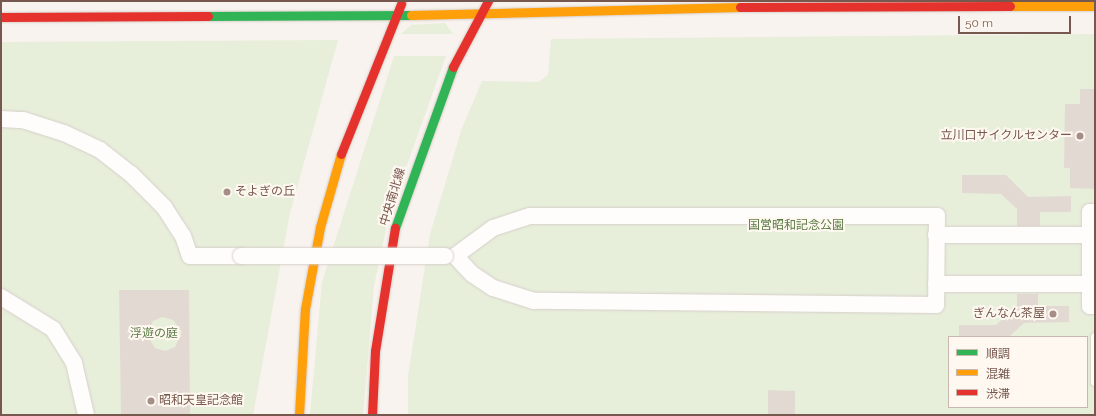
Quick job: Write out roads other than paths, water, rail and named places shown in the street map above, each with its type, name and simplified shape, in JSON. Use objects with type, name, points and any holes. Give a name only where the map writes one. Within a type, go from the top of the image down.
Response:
[{"type":"main road","points":[[299,415],[305,309],[320,227],[344,143],[402,1]]},
{"type":"main road","name":"中央南北線","points":[[372,415],[375,351],[395,229],[448,76],[488,1]]},
{"type":"main road","points":[[1,16],[396,15],[482,10],[1095,6]]},
{"type":"street","points":[[1,119],[23,120],[50,129],[100,150],[131,174],[164,207],[184,236],[190,256],[450,256],[493,228],[530,216],[937,216],[936,304],[534,301],[493,288],[472,274],[450,256]]},
{"type":"street","points":[[1095,212],[1090,212],[1090,306],[1095,306]]},
{"type":"street","points":[[936,235],[1090,236]]},
{"type":"street","points":[[936,284],[1090,284]]},
{"type":"street","points":[[1,297],[53,329],[74,363],[86,415]]},
{"type":"lane","points":[[1095,337],[1095,382]]},
{"type":"place","name":"立川口サイクルセンター","points":[[1080,136]]},
{"type":"place","name":"そよぎの丘","points":[[227,192]]},
{"type":"place","name":"ぎんなん茶屋","points":[[1053,314]]},
{"type":"place","name":"昭和天皇記念館","points":[[151,401]]},
{"type":"park label","name":"国営昭和記念公園","points":[[796,226]]},
{"type":"park label","name":"浮遊の庭","points":[[154,334]]}]
